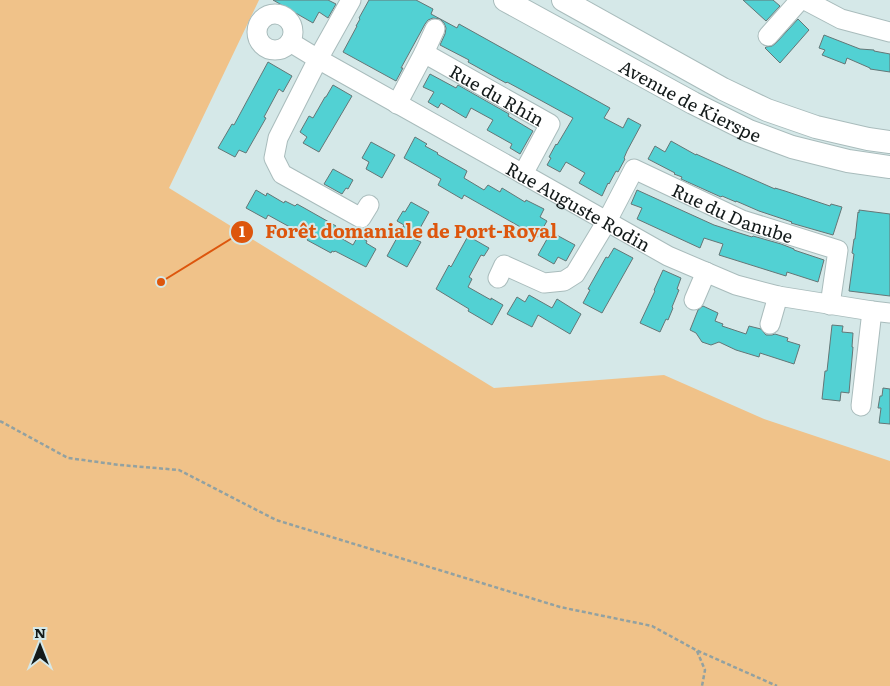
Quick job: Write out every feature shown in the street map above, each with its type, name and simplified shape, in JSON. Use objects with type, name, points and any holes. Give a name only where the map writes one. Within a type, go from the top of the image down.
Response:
[{"type":"main road","name":"Avenue de Kierspe","points":[[505,0],[693,103],[749,130],[792,147],[848,161],[890,167]]},
{"type":"main road","name":"Avenue de Kierspe","points":[[563,0],[723,90],[767,110],[816,127],[890,142]]},
{"type":"street","points":[[350,0],[278,138],[274,158],[282,174],[361,218],[369,205]]},
{"type":"street","points":[[768,36],[800,0]]},
{"type":"street","points":[[805,0],[841,19],[890,32]]},
{"type":"street","points":[[397,104],[435,29]]},
{"type":"street","name":"Rue Auguste Rodin","points":[[290,42],[668,256],[736,285],[778,296],[881,312]]},
{"type":"street","name":"Rue du Rhin","points":[[424,53],[550,124],[523,174]]},
{"type":"street","name":"Rue du Danube","points":[[607,221],[634,169],[742,220],[838,250],[830,305]]},
{"type":"street","points":[[498,278],[504,265],[544,283],[564,281],[575,274],[607,221]]},
{"type":"street","points":[[694,300],[706,272]]},
{"type":"street","points":[[770,324],[778,296]]},
{"type":"street","points":[[861,406],[881,312]]},
{"type":"path","points":[[0,421],[68,458],[179,470],[276,520],[560,608],[652,626],[696,650],[776,686]]},
{"type":"path","points":[[696,650],[705,670],[702,686]]},
{"type":"shaded area","points":[[0,0],[259,0],[169,188],[494,388],[664,375],[764,419],[890,461],[890,686],[0,686]]},
{"type":"building","points":[[273,0],[328,0],[336,4],[328,18],[319,12],[313,23]]},
{"type":"building","points":[[369,0],[416,0],[433,9],[431,14],[457,28],[459,24],[610,108],[604,118],[623,128],[628,118],[641,125],[618,172],[616,171],[608,183],[602,196],[579,183],[585,173],[566,162],[560,172],[547,165],[556,144],[573,118],[506,83],[440,45],[446,28],[440,19],[433,18],[425,24],[396,81],[343,52]]},
{"type":"building","points":[[743,0],[773,0],[780,6],[766,21]]},
{"type":"building","points":[[798,19],[809,30],[780,63],[765,48],[776,43]]},
{"type":"building","points":[[824,35],[860,49],[890,54],[890,72],[870,69],[847,58],[845,64],[822,55],[825,50],[819,48]]},
{"type":"building","points":[[268,62],[292,76],[283,92],[279,89],[264,117],[266,118],[246,153],[239,150],[235,157],[218,148],[232,124],[234,125]]},
{"type":"building","points":[[430,74],[456,88],[458,85],[509,114],[508,116],[533,131],[520,154],[510,148],[512,144],[487,130],[493,120],[471,108],[466,118],[441,103],[438,108],[428,102],[434,92],[423,87]]},
{"type":"building","points":[[333,85],[352,96],[319,152],[303,143],[307,137],[300,132],[309,116],[313,118]]},
{"type":"building","points":[[415,137],[427,144],[425,146],[437,154],[467,171],[464,178],[484,190],[488,185],[500,192],[502,188],[525,202],[526,200],[544,209],[540,217],[547,221],[538,237],[464,195],[462,199],[438,185],[441,179],[404,158]]},
{"type":"building","points":[[671,141],[696,155],[775,189],[830,206],[831,204],[842,207],[833,235],[791,223],[721,197],[681,179],[682,177],[648,159],[655,146],[665,152]]},
{"type":"building","points":[[371,142],[395,155],[382,178],[366,169],[369,162],[362,158]]},
{"type":"building","points":[[333,169],[353,180],[348,189],[346,188],[342,194],[324,184]]},
{"type":"building","points":[[256,190],[266,196],[267,193],[284,203],[285,201],[295,206],[297,204],[336,226],[332,233],[353,245],[358,236],[367,241],[366,243],[376,249],[366,267],[335,251],[331,253],[307,240],[308,237],[268,215],[266,219],[246,208]]},
{"type":"building","points":[[637,190],[714,225],[781,244],[824,260],[818,282],[787,272],[786,276],[719,255],[723,244],[704,238],[700,248],[637,219],[642,208],[631,204]]},
{"type":"building","points":[[411,202],[429,212],[414,239],[421,242],[407,267],[387,256],[404,225],[397,221]]},
{"type":"building","points":[[859,210],[890,214],[890,296],[849,291],[854,254],[852,253]]},
{"type":"building","points":[[551,232],[575,245],[566,261],[558,257],[554,264],[538,255]]},
{"type":"building","points":[[468,236],[489,248],[484,256],[481,255],[469,277],[472,279],[468,287],[503,305],[492,325],[436,289]]},
{"type":"building","points":[[614,248],[633,258],[602,313],[583,303],[590,290],[588,289],[606,257],[608,258]]},
{"type":"building","points":[[663,270],[681,278],[673,308],[660,332],[640,323]]},
{"type":"building","points":[[529,295],[552,308],[557,299],[581,314],[570,334],[538,315],[532,327],[507,314],[517,297],[525,302]]},
{"type":"building","points":[[703,306],[718,313],[715,321],[723,324],[722,326],[746,334],[749,326],[761,329],[766,335],[775,334],[788,338],[787,341],[800,345],[794,364],[760,353],[759,357],[736,350],[719,342],[711,345],[702,342],[696,333],[690,330],[698,310]]},
{"type":"building","points":[[832,325],[843,326],[842,332],[853,333],[849,393],[841,392],[840,401],[822,399]]},
{"type":"building","points":[[883,388],[890,389],[890,424],[879,423],[881,408],[878,408]]},
{"type":"place","name":"Forêt domaniale de Port-Royal","points":[[161,282]]}]
